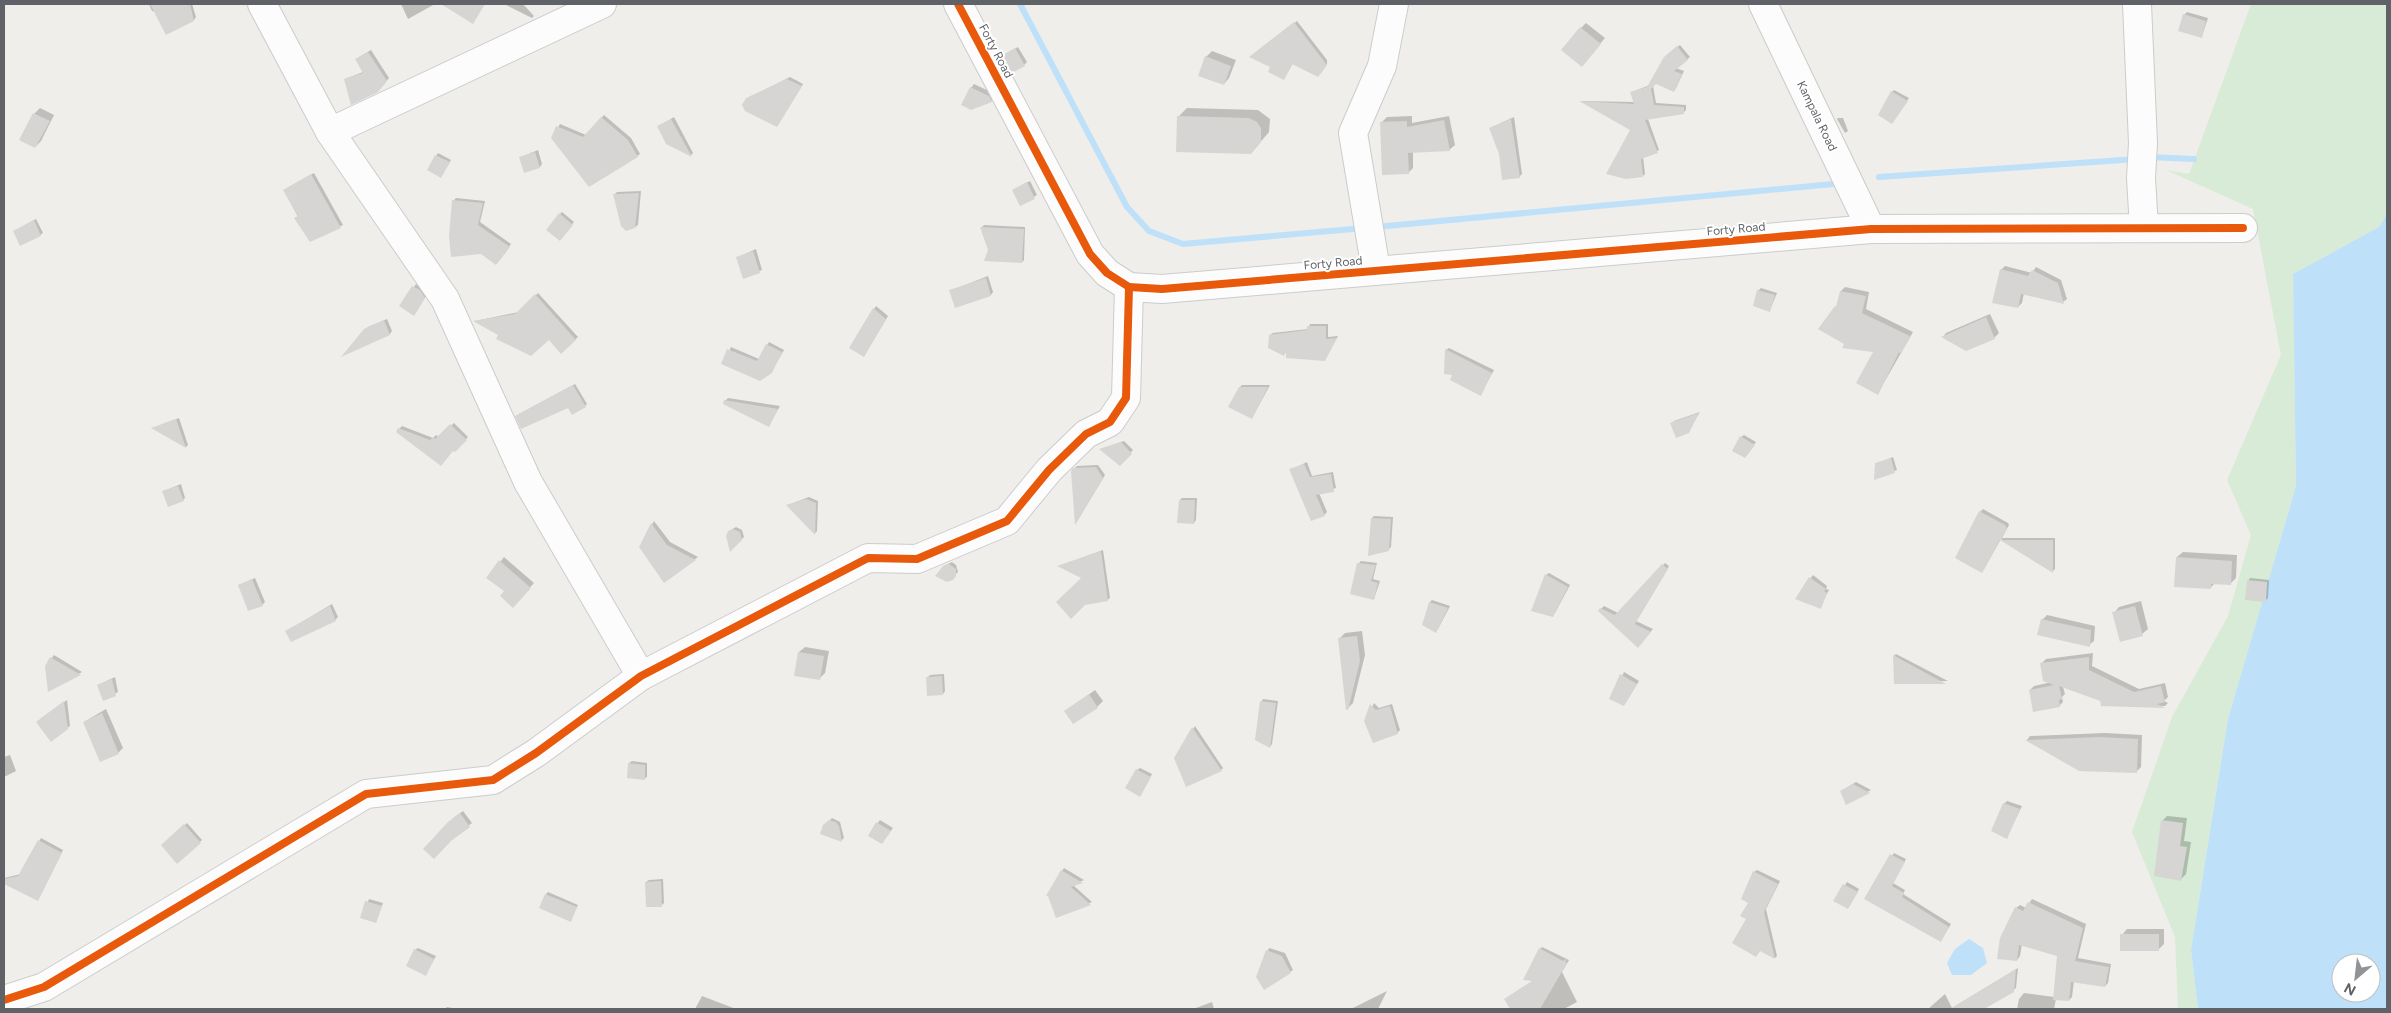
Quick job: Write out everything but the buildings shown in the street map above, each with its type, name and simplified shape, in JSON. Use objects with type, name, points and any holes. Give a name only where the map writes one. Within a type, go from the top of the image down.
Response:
[{"type":"street","points":[[262,4],[330,132],[445,299],[528,482],[641,676]]},
{"type":"street","points":[[330,132],[602,4]]},
{"type":"street","name":"Forty Road","points":[[958,4],[1090,254],[1107,273],[1129,287],[1162,289],[1871,229],[2243,228]]},
{"type":"street","points":[[1376,270],[1353,133],[1382,66],[1394,4]]},
{"type":"street","name":"Kampala Road","points":[[1763,4],[1871,229]]},
{"type":"street","points":[[2137,4],[2143,143],[2141,178],[2144,228]]},
{"type":"street","points":[[4,1000],[44,988],[366,794],[493,780],[536,752],[641,676],[868,558],[916,559],[1007,521],[1049,470],[1086,434],[1110,422],[1126,398],[1129,287]]},
{"type":"green space","points":[[2251,4],[2387,4],[2387,214],[2379,227],[2293,274],[2296,486],[2228,719],[2191,950],[2198,1009],[2178,1009],[2175,937],[2132,832],[2172,717],[2228,616],[2251,535],[2227,480],[2281,355],[2253,209],[2166,170],[2189,174]]},
{"type":"water","points":[[2387,214],[2387,1009],[2198,1009],[2191,950],[2228,719],[2296,486],[2293,274],[2379,227]]},
{"type":"water","points":[[1969,939],[1983,948],[1987,963],[1971,975],[1952,975],[1947,963],[1955,949]]},
{"type":"waterway","points":[[1020,4],[1127,207],[1149,231],[1183,244],[1364,228]]},
{"type":"waterway","points":[[2149,157],[2194,159]]},
{"type":"waterway","points":[[1879,177],[2137,159]]},
{"type":"waterway","points":[[1376,227],[1833,184]]},
{"type":"cycle path","points":[[958,4],[1090,254],[1107,273],[1129,287],[1162,289],[1871,229],[2243,228]]},
{"type":"cycle path","points":[[4,1000],[44,987],[366,794],[493,780],[536,753],[641,676],[868,558],[917,559],[1007,521],[1049,470],[1086,434],[1110,422],[1126,398],[1129,287]]}]
